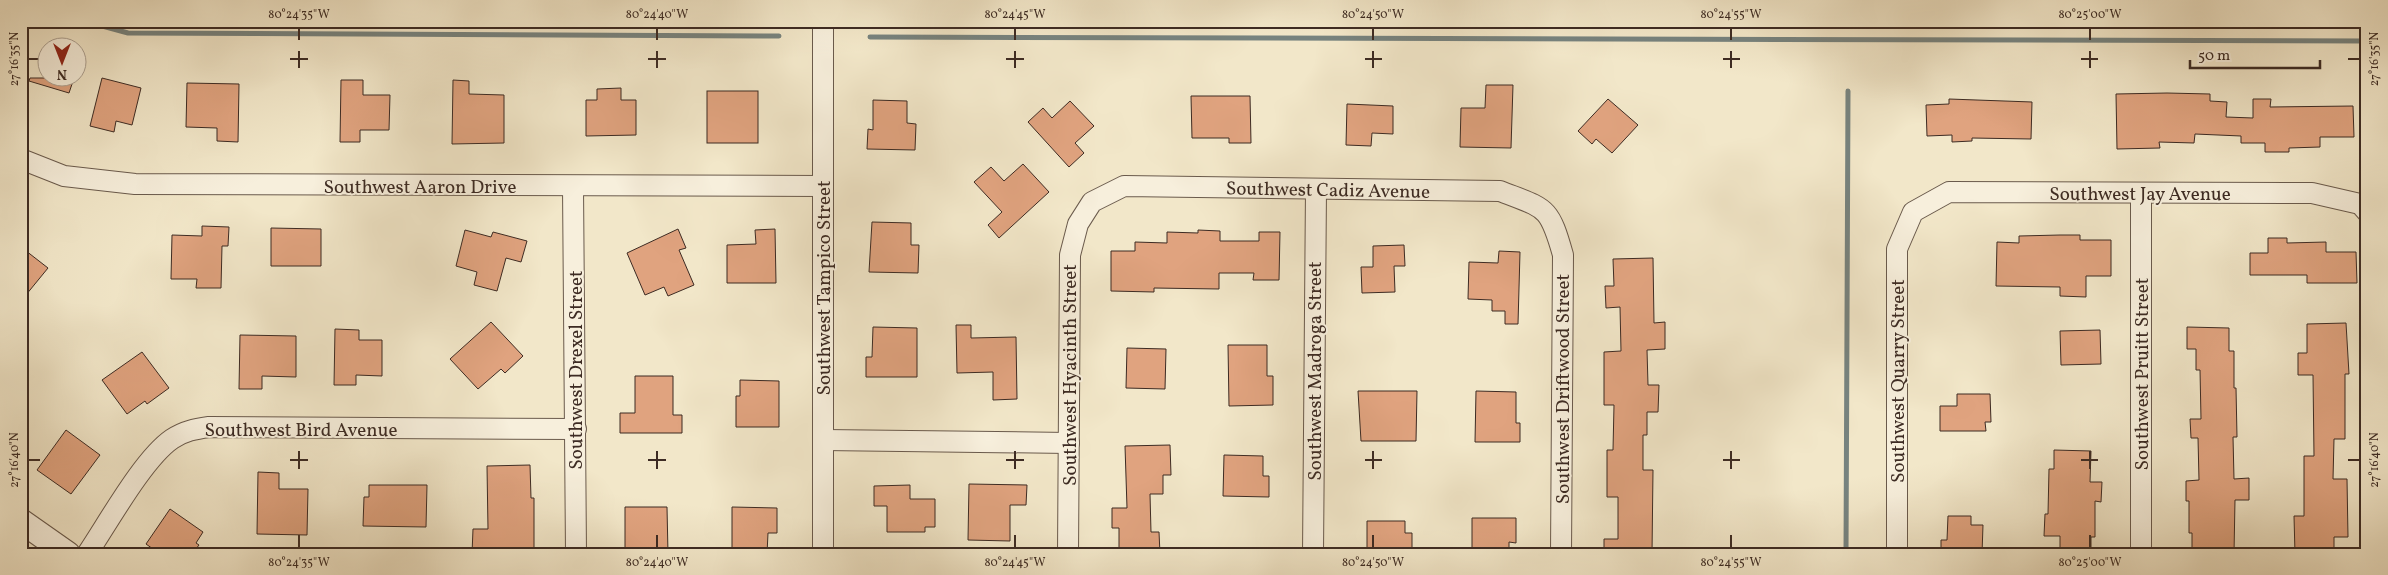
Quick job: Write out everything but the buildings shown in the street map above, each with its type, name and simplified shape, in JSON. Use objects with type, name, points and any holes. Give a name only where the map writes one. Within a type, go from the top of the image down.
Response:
[{"type":"street","name":"Southwest Tampico Street","points":[[823,21],[823,554]]},
{"type":"street","name":"Southwest Aaron Drive","points":[[21,159],[64,176],[135,184],[573,187],[823,186]]},
{"type":"street","name":"Southwest Cadiz Avenue","points":[[1092,202],[1124,186],[1500,191],[1543,208],[1555,225]]},
{"type":"street","name":"Southwest Drexel Street","points":[[573,187],[576,554]]},
{"type":"street","name":"Southwest Madroga Street","points":[[1313,554],[1316,189]]},
{"type":"street","name":"Southwest Jay Avenue","points":[[1912,212],[1949,192],[2312,193],[2360,204],[2367,212]]},
{"type":"street","name":"Southwest Pruitt Street","points":[[2140,554],[2141,194]]},
{"type":"street","name":"Southwest Hyacinth Street","points":[[1068,554],[1070,255],[1078,224],[1092,202]]},
{"type":"street","name":"Southwest Quarry Street","points":[[1896,554],[1897,249],[1912,212]]},
{"type":"street","name":"Southwest Driftwood Street","points":[[1555,225],[1563,254],[1561,554]]},
{"type":"street","name":"Southwest Bird Avenue","points":[[87,554],[142,471],[160,448],[173,438],[192,429],[209,427],[576,429]]},
{"type":"street","points":[[824,440],[1069,443]]},
{"type":"street","points":[[21,520],[68,554]]},
{"type":"waterway","points":[[84,21],[128,33],[779,36]]},
{"type":"waterway","points":[[870,37],[2367,41]]},
{"type":"waterway","points":[[1846,554],[1848,91]]}]
